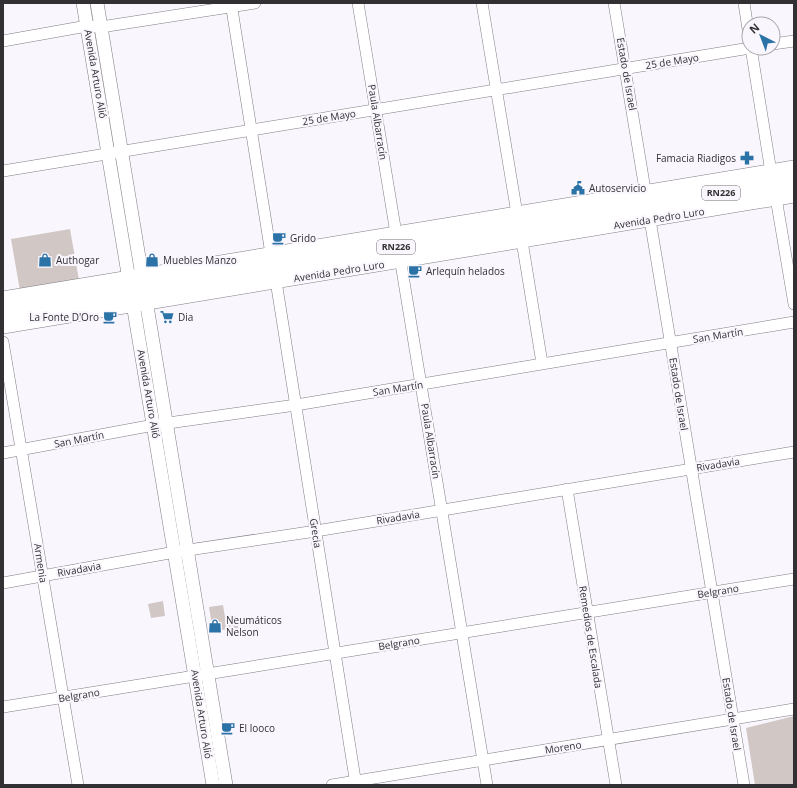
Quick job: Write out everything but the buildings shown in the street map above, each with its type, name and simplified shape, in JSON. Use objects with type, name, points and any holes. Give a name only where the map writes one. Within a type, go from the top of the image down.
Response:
[{"type":"highway","name":"Avenida Pedro Luro","points":[[3,326],[271,254],[522,240],[771,172],[794,168]]},
{"type":"highway","name":"Avenida Pedro Luro","points":[[3,312],[794,181]]},
{"type":"highway","name":"Avenida Pedro Luro","points":[[3,299],[276,281],[517,214],[776,198],[794,195]]},
{"type":"main road","name":"Avenida Arturo Alió","points":[[83,3],[115,152]]},
{"type":"main road","name":"Avenida Arturo Alió","points":[[97,3],[115,152],[182,551],[201,675],[213,785]]},
{"type":"main road","name":"Avenida Arturo Alió","points":[[201,675],[226,785]]},
{"type":"street","points":[[3,41],[87,26],[101,27],[231,5],[255,3]]},
{"type":"street","name":"Paula Albarracín","points":[[358,3],[487,785]]},
{"type":"street","points":[[482,3],[517,214]]},
{"type":"street","name":"Estado de Israel","points":[[614,3],[649,206],[670,342],[744,785]]},
{"type":"street","points":[[744,3],[746,16]]},
{"type":"street","points":[[231,5],[271,254]]},
{"type":"street","points":[[781,43],[794,41]]},
{"type":"street","name":"25 de Mayo","points":[[3,171],[741,49]]},
{"type":"street","points":[[751,56],[771,172]]},
{"type":"street","points":[[776,198],[794,304]]},
{"type":"street","points":[[522,240],[542,363]]},
{"type":"street","name":"Grecia","points":[[276,281],[356,783]]},
{"type":"street","name":"San Martín","points":[[3,453],[160,425],[296,405],[794,322]]},
{"type":"street","name":"Armenia","points":[[3,342],[78,785]]},
{"type":"street","name":"Rivadavia","points":[[3,583],[182,551],[316,531],[794,452]]},
{"type":"street","name":"Remedios de Escalada","points":[[567,489],[616,785]]},
{"type":"street","name":"Belgrano","points":[[3,707],[794,578]]},
{"type":"street","name":"Moreno","points":[[332,785],[356,783],[483,760],[794,709]]},
{"type":"place","name":"Famacia Riadigos","points":[[747,158]]},
{"type":"place","name":"Autoservicio","points":[[578,188]]},
{"type":"place","name":"Grido","points":[[279,238]]},
{"type":"place","name":"Authogar","points":[[45,260]]},
{"type":"place","name":"Muebles Manzo","points":[[152,260]]},
{"type":"place","name":"Arlequín helados","points":[[415,271]]},
{"type":"place","name":"La Fonte D'Oro","points":[[110,317]]},
{"type":"place","name":"Dia","points":[[167,317]]},
{"type":"place","name":"Neumáticos Nelson","points":[[215,626]]},
{"type":"place","name":"El looco","points":[[228,728]]}]
